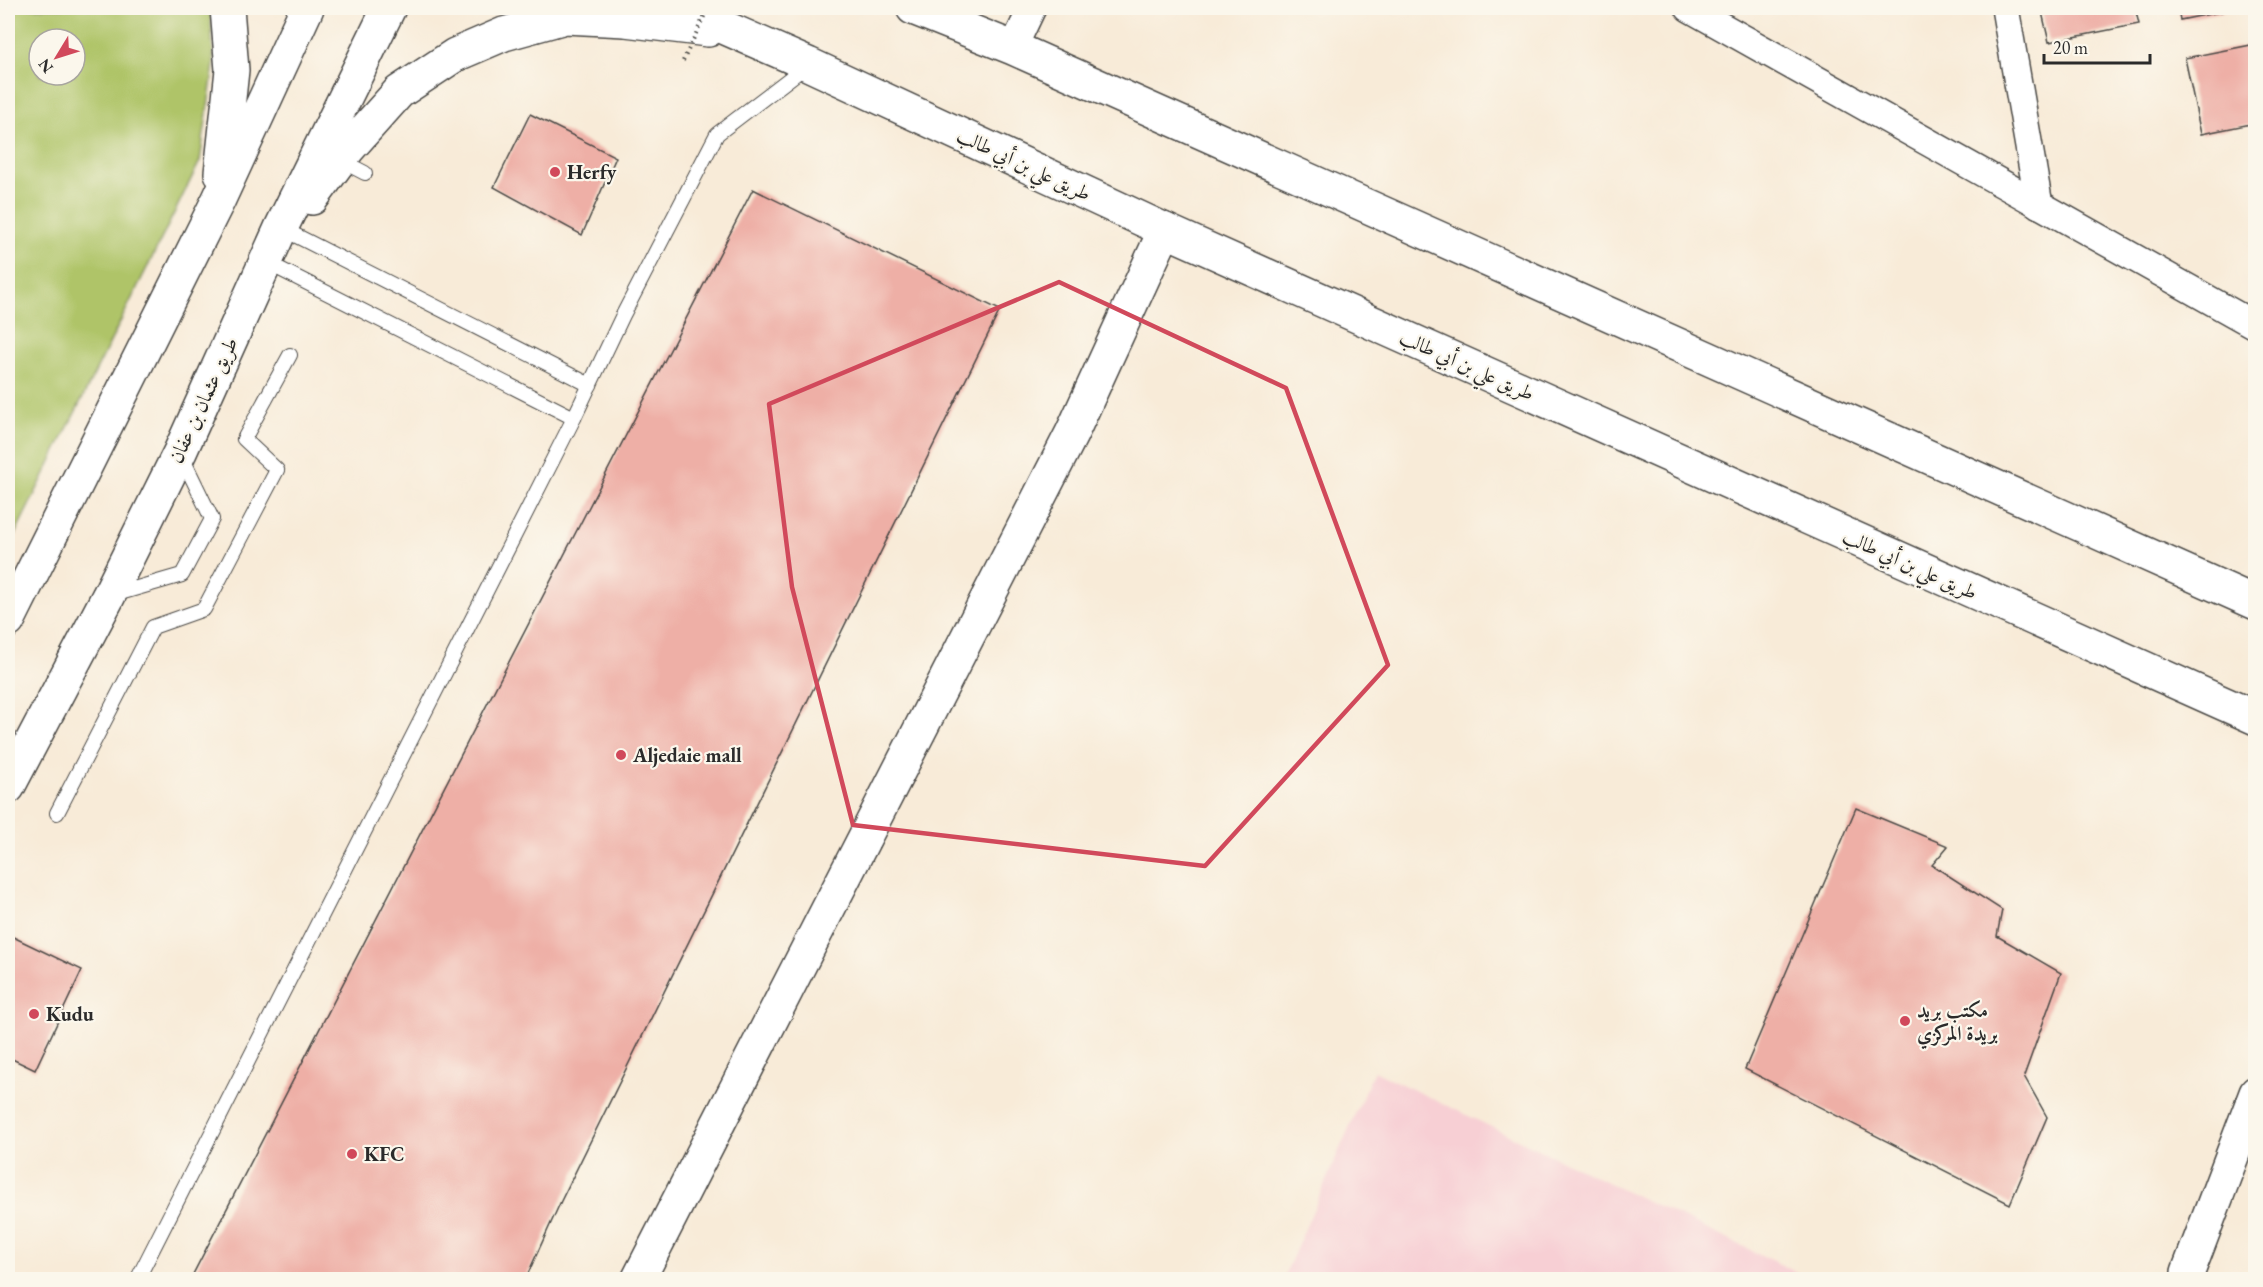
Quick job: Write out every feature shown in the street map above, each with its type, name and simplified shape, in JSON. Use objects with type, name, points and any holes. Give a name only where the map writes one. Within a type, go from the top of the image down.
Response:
[{"type":"main road","points":[[219,199],[232,70],[227,8]]},
{"type":"main road","points":[[8,621],[219,199],[308,8]]},
{"type":"main road","name":"طريق عثمان بن عفان","points":[[8,787],[108,597],[180,452],[281,228],[341,162],[389,8]]},
{"type":"main road","name":"طريق علي بن أبي طالب","points":[[680,8],[808,64],[1165,230],[2256,718]]},
{"type":"main road","points":[[913,8],[1013,48],[2256,603]]},
{"type":"main road","points":[[341,162],[348,149],[399,92],[455,55],[504,34],[565,17],[625,20],[738,33]]},
{"type":"main road","points":[[638,1280],[1072,433],[1165,230]]},
{"type":"main road","points":[[2186,1277],[2256,1093]]},
{"type":"street","points":[[1013,48],[1032,8]]},
{"type":"street","points":[[1689,8],[2256,326]]},
{"type":"street","points":[[2006,8],[2039,205]]},
{"type":"lane","points":[[137,1280],[591,385],[623,315],[717,134],[808,64]]},
{"type":"lane","points":[[281,228],[591,385]]},
{"type":"lane","points":[[266,262],[574,418]]},
{"type":"lane","points":[[57,813],[153,627],[204,609],[278,470],[244,439],[290,355]]},
{"type":"lane","points":[[108,597],[182,575],[212,519],[180,452]]},
{"type":"path","points":[[683,61],[708,8]]},
{"type":"highlighted area","points":[[1059,282],[1286,388],[1388,665],[1205,866],[853,825],[792,587],[769,404]]},
{"type":"shaded area","points":[[1374,1071],[1811,1279],[1283,1279]]},
{"type":"green space","points":[[8,8],[210,8],[214,65],[200,161],[8,548]]},
{"type":"building","points":[[2041,8],[2135,8],[2139,24],[2049,42]]},
{"type":"building","points":[[2178,8],[2235,8],[2235,9],[2180,20]]},
{"type":"building","points":[[2256,44],[2256,123],[2201,134],[2185,58]]},
{"type":"building","name":"Herfy","points":[[530,114],[616,157],[582,235],[494,187]]},
{"type":"building","name":"Aljedaie mall","points":[[753,189],[1000,310],[561,1201],[525,1280],[190,1280]]},
{"type":"building","name":"مكتب بريد بريدة المركزي","points":[[1856,808],[1948,846],[1932,865],[2002,910],[1997,936],[2061,973],[2024,1076],[2047,1117],[2010,1204],[1745,1069]]},
{"type":"building","name":"Kudu","points":[[11,936],[82,970],[35,1070],[8,1057],[8,943]]},
{"type":"place","name":"Herfy","points":[[555,172]]},
{"type":"place","name":"Aljedaie mall","points":[[621,755]]},
{"type":"place","name":"Kudu","points":[[34,1014]]},
{"type":"place","name":"مكتب بريد بريدة المركزي","points":[[1905,1021]]},
{"type":"place","name":"KFC","points":[[352,1154]]}]
